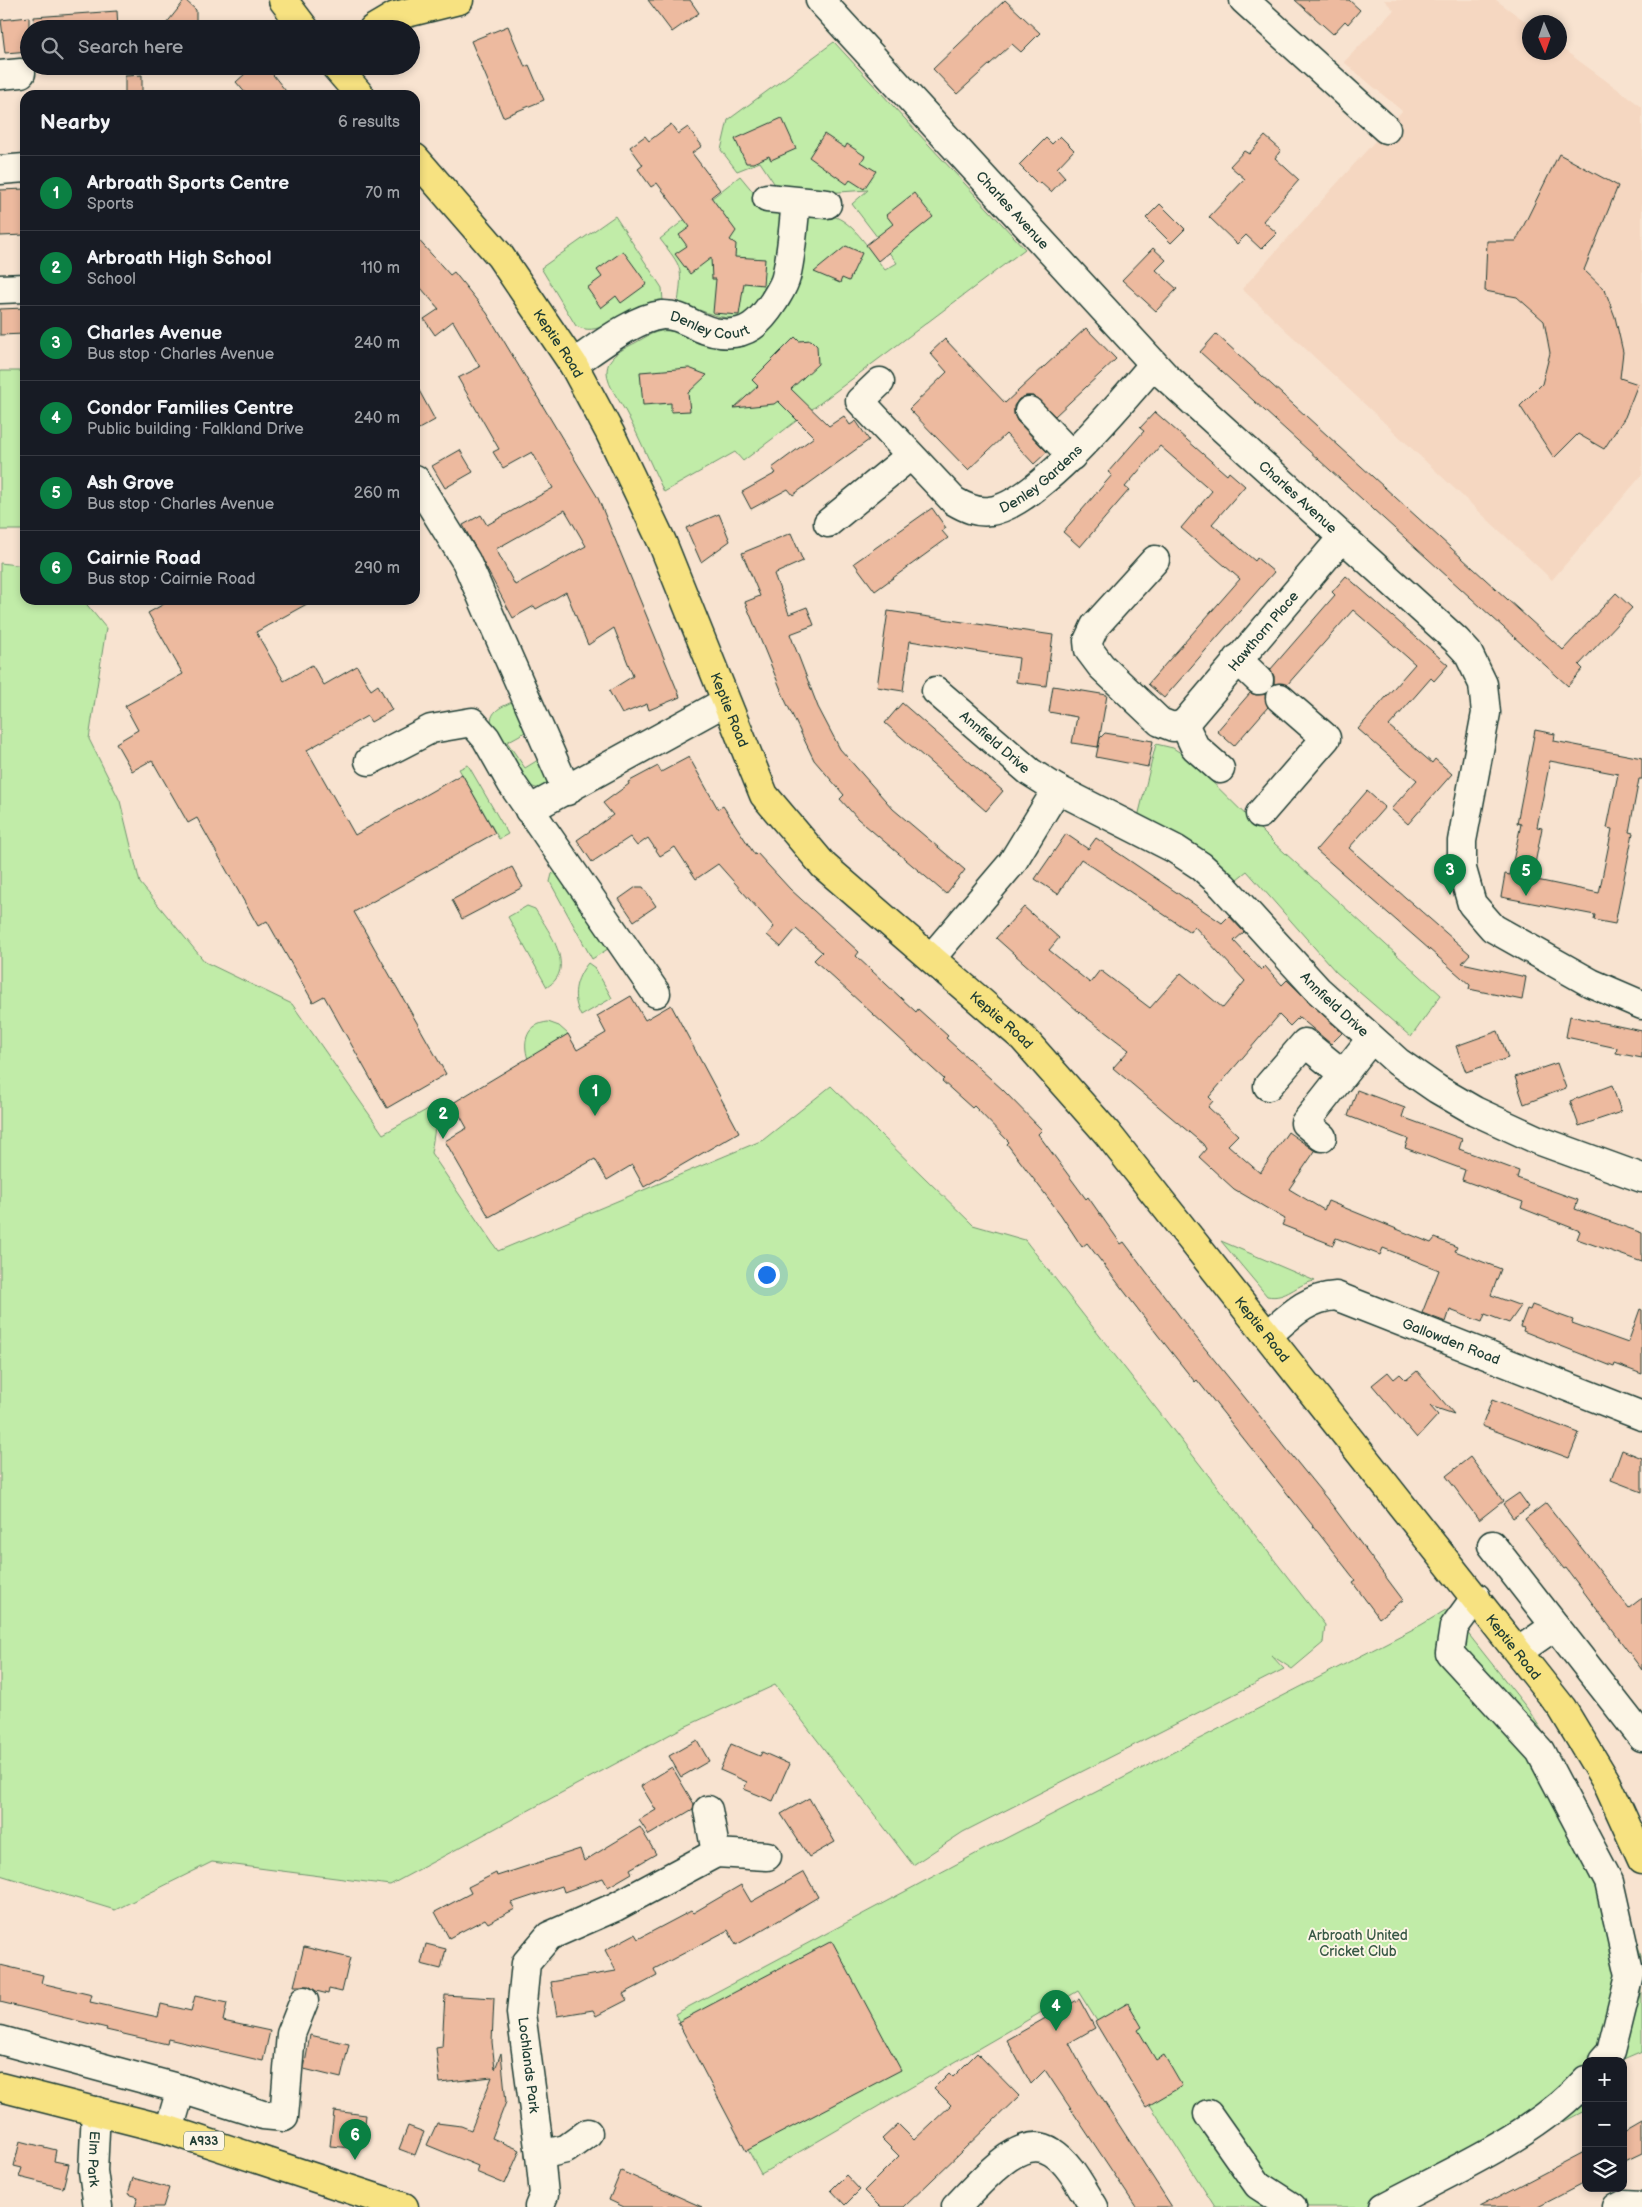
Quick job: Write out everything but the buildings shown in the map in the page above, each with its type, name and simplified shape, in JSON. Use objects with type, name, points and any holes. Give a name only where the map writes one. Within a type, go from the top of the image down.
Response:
[{"type":"main road","points":[[283,0],[298,20]]},
{"type":"main road","points":[[388,20],[395,16],[460,0]]},
{"type":"main road","points":[[342,75],[356,90]]},
{"type":"main road","name":"Keptie Road","points":[[420,164],[500,256],[573,364],[610,433],[658,533],[764,795],[824,866],[932,957],[1023,1038],[1107,1133],[1519,1651],[1562,1708],[1589,1750],[1618,1804],[1642,1860]]},
{"type":"main road","name":"A933","points":[[0,2087],[169,2130],[404,2207]]},
{"type":"street","name":"Charles Avenue","points":[[820,0],[1154,364],[1235,441],[1456,640],[1468,653],[1483,684],[1486,713],[1462,841],[1462,868],[1472,904],[1493,928],[1591,983],[1642,1005]]},
{"type":"street","points":[[1244,0],[1386,129]]},
{"type":"street","points":[[0,170],[20,168]]},
{"type":"street","points":[[767,198],[827,204]]},
{"type":"street","name":"Denley Court","points":[[573,364],[648,318],[663,315],[682,318],[711,332],[719,333],[744,332],[753,327],[762,319],[786,279],[796,202]]},
{"type":"street","points":[[0,289],[20,288]]},
{"type":"street","name":"Denley Gardens","points":[[880,382],[860,401],[954,502],[970,510],[991,511],[1010,504],[1061,468],[1154,364]]},
{"type":"street","points":[[1029,411],[1072,456]]},
{"type":"street","points":[[828,522],[910,456]]},
{"type":"street","points":[[420,487],[466,561],[567,791]]},
{"type":"street","name":"Hawthorn Place","points":[[1184,724],[1237,659],[1342,538]]},
{"type":"street","points":[[1155,560],[1096,626],[1088,641],[1088,650],[1100,666],[1160,722],[1174,727],[1184,724],[1195,747],[1220,769]]},
{"type":"street","points":[[1237,659],[1259,680]]},
{"type":"street","name":"Annfield Drive","points":[[936,691],[1009,755],[1057,790],[1149,834],[1201,866],[1223,886],[1318,990],[1371,1040],[1398,1062],[1437,1089],[1475,1111],[1538,1140],[1642,1178]]},
{"type":"street","points":[[1260,814],[1326,738],[1280,698]]},
{"type":"street","points":[[530,810],[725,702]]},
{"type":"street","points":[[369,761],[431,728],[472,722],[486,738],[530,810],[656,994]]},
{"type":"street","points":[[932,957],[1012,864],[1057,790]]},
{"type":"street","points":[[1322,1137],[1305,1123],[1371,1040]]},
{"type":"street","points":[[1268,1086],[1305,1043],[1343,1074]]},
{"type":"street","name":"Gallowden Road","points":[[1268,1335],[1300,1309],[1318,1298],[1336,1296],[1642,1416]]},
{"type":"street","points":[[1492,1545],[1642,1737]]},
{"type":"street","points":[[1476,1597],[1454,1627],[1450,1653],[1540,1751],[1609,1882],[1630,1975],[1611,2052],[1607,2057]]},
{"type":"street","points":[[1519,1651],[1555,1626]]},
{"type":"street","points":[[708,1810],[716,1853],[767,1856]]},
{"type":"street","name":"Lochlands Park","points":[[539,2207],[544,2195],[522,2013],[526,1963],[549,1936],[615,1908],[716,1853]]},
{"type":"street","points":[[0,2040],[181,2089],[263,2115],[284,2118],[291,2034],[304,2002]]},
{"type":"street","points":[[1384,2207],[1515,2137],[1572,2096],[1582,2085]]},
{"type":"street","points":[[169,2130],[181,2089]]},
{"type":"street","name":"Elm Park","points":[[96,2111],[93,2171],[98,2207]]},
{"type":"street","points":[[1208,2114],[1258,2185],[1292,2207]]},
{"type":"street","points":[[540,2155],[566,2149],[588,2133]]},
{"type":"street","points":[[956,2207],[1010,2154],[1029,2146],[1051,2151],[1068,2167],[1094,2207]]},
{"type":"street","points":[[1617,2207],[1623,2204],[1642,2205]]},
{"type":"shaded area","points":[[1384,0],[1496,0],[1522,19],[1522,60],[1567,60],[1567,52],[1642,107],[1642,475],[1552,580],[1242,289],[1402,111],[1344,62],[1394,10]]},
{"type":"green space","points":[[834,42],[1025,249],[743,461],[735,452],[664,492],[633,425],[609,383],[607,372],[613,357],[647,336],[665,331],[680,333],[717,348],[739,347],[738,340],[807,220],[820,215],[842,220],[852,228],[885,270],[897,263],[852,204],[868,190],[825,193],[778,189],[760,162],[737,171],[721,150],[728,120]]},
{"type":"green space","points":[[740,176],[759,199],[779,213],[783,219],[775,287],[737,325],[736,318],[721,317],[678,303],[679,268],[677,262],[660,239]]},
{"type":"green space","points":[[615,216],[662,288],[663,301],[636,307],[599,328],[584,329],[576,326],[541,268]]},
{"type":"green space","points":[[0,371],[20,371],[20,530],[0,530]]},
{"type":"green space","points":[[0,563],[20,565],[20,605],[87,605],[106,628],[89,739],[120,801],[140,883],[205,962],[292,1004],[383,1134],[439,1103],[431,1153],[498,1251],[763,1140],[831,1086],[973,1225],[1025,1240],[1325,1625],[1323,1643],[1292,1669],[1271,1655],[1284,1669],[963,1832],[913,1865],[775,1685],[680,1729],[390,1885],[212,1862],[115,1910],[0,1875]]},
{"type":"green space","points":[[514,701],[527,731],[507,742],[525,768],[538,760],[550,789],[542,790],[527,785],[491,725],[492,716],[495,712]]},
{"type":"green space","points":[[1156,744],[1173,748],[1187,757],[1274,843],[1441,995],[1411,1037],[1336,972],[1247,871],[1237,879],[1210,858],[1138,817]]},
{"type":"green space","points":[[468,765],[508,834],[499,839],[459,769]]},
{"type":"green space","points":[[557,869],[611,947],[592,959],[550,882],[552,874]]},
{"type":"green space","points":[[527,906],[535,909],[552,937],[560,959],[560,970],[556,979],[547,987],[508,917]]},
{"type":"green space","points":[[588,963],[595,968],[612,998],[581,1016],[575,995],[577,982]]},
{"type":"green space","points":[[548,1022],[559,1026],[568,1034],[528,1059],[526,1040],[528,1034],[535,1026]]},
{"type":"green space","points":[[1221,1241],[1315,1281],[1280,1296],[1267,1296]]},
{"type":"green space","name":"Arbroath United Cricket Club","points":[[1454,1605],[1466,1631],[1527,1708],[1559,1756],[1612,1864],[1642,1955],[1642,2052],[1627,2058],[1582,2057],[1582,2112],[1403,2207],[1215,2207],[1078,1991],[761,2174],[675,2014],[983,1850],[1421,1625]]},
{"type":"place","name":"Charles Avenue","points":[[1450,895]]},
{"type":"place","name":"Ash Grove","points":[[1526,896]]},
{"type":"place","name":"Arbroath Sports Centre","points":[[595,1116]]},
{"type":"place","name":"Arbroath High School","points":[[443,1139]]},
{"type":"place","name":"Condor Families Centre","points":[[1056,2031]]},
{"type":"place","name":"Cairnie Road","points":[[355,2160]]}]
